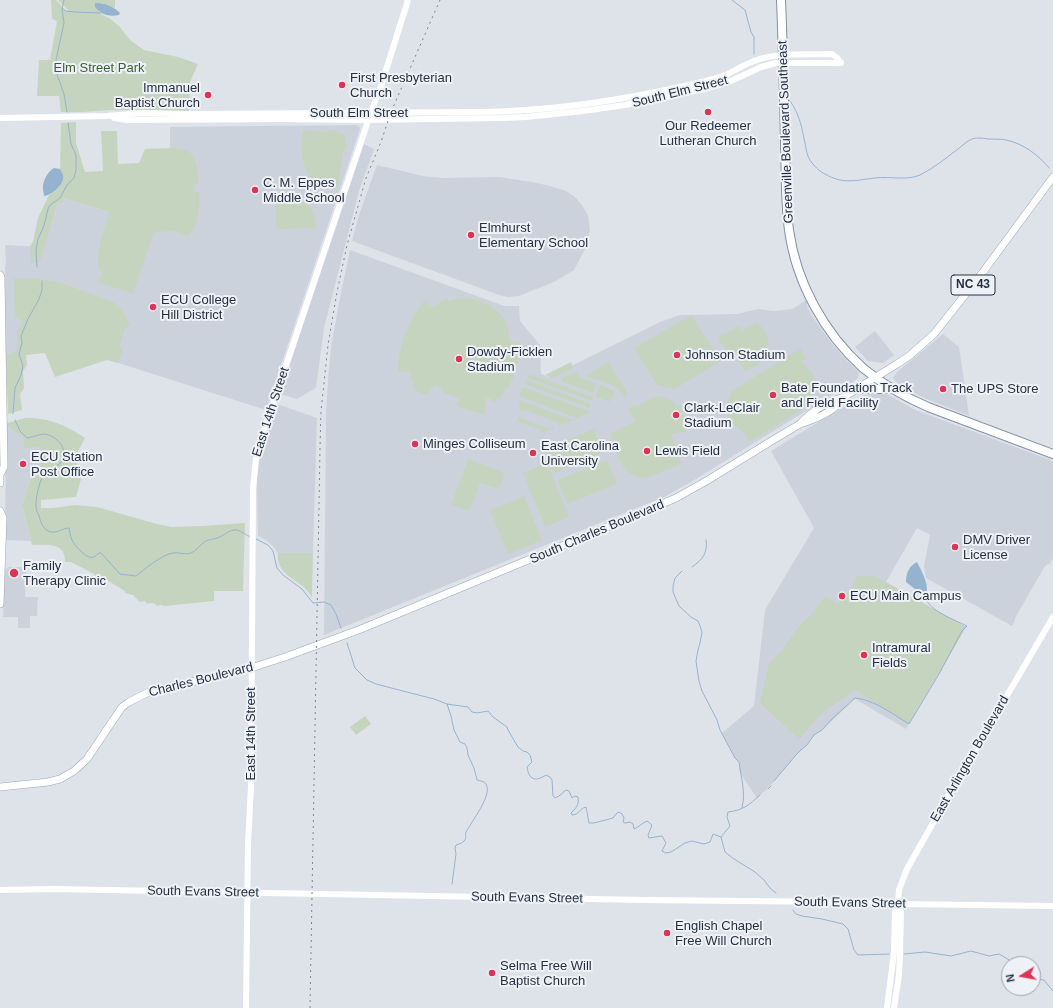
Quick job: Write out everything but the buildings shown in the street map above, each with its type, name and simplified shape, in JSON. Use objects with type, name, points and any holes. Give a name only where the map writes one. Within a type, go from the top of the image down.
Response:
[{"type":"highway","name":"Greenville Boulevard Southeast","points":[[781,0],[787,211],[789,230],[799,272],[807,291],[823,320],[838,341],[863,368],[894,390],[928,407],[1053,454]]},
{"type":"highway","points":[[856,389],[894,390]]},
{"type":"main road","name":"South Charles Boulevard","points":[[384,619],[669,501],[696,487],[800,424],[808,415],[832,400],[842,398],[897,364],[909,356],[936,331],[980,276],[1053,177]]},
{"type":"main road","points":[[0,275],[4,467],[0,474],[0,483]]},
{"type":"main road","points":[[0,511],[3,518],[0,604]]},
{"type":"main road","name":"Charles Boulevard","points":[[0,787],[48,782],[60,779],[74,771],[87,759],[122,707],[149,692],[251,668],[327,642],[384,619]]},
{"type":"street","name":"East 14th Street","points":[[246,1008],[254,469],[258,449],[408,0]]},
{"type":"street","name":"South Elm Street","points":[[127,117],[141,113],[225,116],[282,116],[371,112],[503,112],[582,105],[623,99],[707,81],[727,74],[754,61],[768,57],[783,59],[841,63],[832,54],[783,59],[776,63],[746,73],[731,81],[709,88],[625,105],[526,117],[325,120],[282,116]]},
{"type":"street","points":[[141,113],[141,120]]},
{"type":"street","points":[[325,113],[325,120]]},
{"type":"street","name":"South Elm Street","points":[[0,118],[107,116],[127,117],[141,120],[225,116]]},
{"type":"street","name":"East Arlington Boulevard","points":[[891,1006],[898,975],[900,953],[901,912],[898,904],[899,890],[907,869],[1053,617]]},
{"type":"street","name":"South Evans Street","points":[[0,890],[54,889],[1053,906]]},
{"type":"shaded area","name":"ECU College Hill District","points":[[356,125],[360,127],[360,129],[266,410],[37,337],[35,350],[6,355],[5,245],[44,247],[58,202],[63,198],[109,212],[170,148],[170,127]]},
{"type":"shaded area","points":[[364,144],[374,149],[359,191],[324,328],[316,388],[297,399],[280,394]]},
{"type":"shaded area","name":"Elmhurst Elementary School","points":[[377,165],[423,176],[442,178],[499,177],[532,182],[566,191],[575,197],[588,215],[590,230],[586,247],[574,270],[554,282],[519,296],[508,297],[352,241],[359,215]]},
{"type":"shaded area","name":"East Carolina University","points":[[350,250],[505,306],[519,306],[520,321],[540,345],[541,374],[549,377],[662,321],[680,315],[738,314],[758,309],[774,311],[792,309],[808,299],[807,306],[812,316],[830,341],[857,370],[859,373],[858,378],[691,482],[664,497],[324,635],[326,414],[328,380],[331,347]]},
{"type":"shaded area","points":[[875,331],[894,355],[883,363],[868,361],[855,347]]},
{"type":"shaded area","points":[[943,334],[959,347],[969,416],[922,397],[897,383],[893,378],[897,372]]},
{"type":"shaded area","name":"ECU Main Campus","points":[[877,393],[886,394],[913,409],[1053,461],[1053,558],[1050,563],[1045,566],[1015,618],[1012,626],[926,578],[924,566],[930,535],[917,528],[886,582],[966,627],[906,729],[855,699],[822,730],[814,735],[807,745],[796,755],[770,786],[757,798],[740,773],[739,762],[735,758],[722,733],[754,706],[765,610],[814,528],[771,451],[861,396]]},
{"type":"shaded area","points":[[277,404],[317,418],[313,553],[278,553],[272,545],[258,536],[257,481],[259,462],[262,448]]},
{"type":"shaded area","points":[[7,423],[9,428],[41,447],[42,474],[32,474],[22,505],[31,541],[5,540]]},
{"type":"shaded area","points":[[8,567],[26,567],[25,597],[38,597],[37,616],[30,616],[30,628],[18,628],[18,617],[3,617],[5,571]]},
{"type":"green space","name":"Elm Street Park","points":[[51,0],[56,0],[66,11],[69,11],[58,0],[115,0],[115,8],[102,3],[98,10],[101,14],[109,18],[120,27],[130,40],[144,50],[178,57],[198,64],[190,82],[189,111],[111,110],[61,112],[59,96],[37,96],[39,60],[50,60],[57,21],[52,19]]},
{"type":"green space","points":[[76,122],[76,143],[85,172],[103,171],[101,131],[117,131],[118,164],[139,163],[145,149],[183,149],[190,152],[195,160],[198,170],[199,184],[193,185],[195,193],[199,192],[199,201],[198,215],[194,229],[188,236],[173,231],[154,232],[133,294],[98,282],[102,273],[98,260],[100,243],[109,212],[63,198],[62,203],[58,202],[42,256],[39,262],[31,264],[30,246],[33,242],[38,218],[49,195],[58,188],[63,175],[60,169],[61,123]]},
{"type":"green space","points":[[303,130],[326,132],[328,130],[336,130],[345,137],[345,142],[347,144],[346,150],[343,153],[338,188],[319,184],[308,174],[302,152]]},
{"type":"green space","points":[[276,192],[291,195],[305,202],[313,212],[316,228],[278,229],[276,227]]},
{"type":"green space","points":[[14,278],[35,278],[62,283],[113,302],[122,310],[130,325],[125,328],[119,347],[123,349],[118,363],[107,360],[55,377],[45,353],[26,355],[27,365],[23,371],[24,388],[20,394],[22,410],[8,414],[6,355],[17,351],[17,331],[23,322],[15,316]]},
{"type":"green space","name":"Dowdy-Ficklen Stadium","points":[[447,298],[448,301],[470,298],[493,307],[505,320],[508,327],[510,341],[521,343],[518,356],[520,356],[508,389],[506,388],[500,400],[497,398],[494,403],[488,397],[485,400],[485,415],[456,406],[456,403],[461,404],[458,403],[460,398],[442,392],[437,385],[431,389],[427,395],[416,391],[411,379],[410,371],[398,372],[402,343],[409,324],[419,307],[425,300],[433,308]]},
{"type":"green space","name":"Johnson Stadium","points":[[691,315],[721,361],[675,389],[657,385],[634,348]]},
{"type":"green space","points":[[756,322],[763,328],[767,335],[769,342],[768,350],[760,362],[745,371],[736,356],[731,358],[722,344],[718,343],[721,334],[725,334],[739,326],[743,330]]},
{"type":"green space","name":"Bate Foundation Track and Field Facility","points":[[800,348],[806,358],[801,362],[815,378],[816,388],[812,400],[814,402],[749,442],[743,432],[734,425],[729,418],[728,402],[731,394],[730,392]]},
{"type":"green space","points":[[571,362],[573,367],[572,369],[553,378],[545,375]]},
{"type":"green space","points":[[608,362],[628,394],[624,397],[617,387],[586,376]]},
{"type":"green space","points":[[576,372],[579,377],[596,384],[593,393],[561,381],[562,378]]},
{"type":"green space","points":[[529,374],[593,397],[592,401],[528,378]]},
{"type":"green space","points":[[527,380],[591,404],[589,408],[525,384]]},
{"type":"green space","points":[[600,385],[615,391],[610,402],[595,396]]},
{"type":"green space","points":[[523,387],[591,412],[577,418],[519,396]]},
{"type":"green space","name":"Lewis Field","points":[[657,396],[668,399],[677,406],[681,405],[687,433],[681,432],[671,434],[681,464],[649,477],[632,475],[627,471],[618,457],[610,434],[635,421],[628,409],[634,405],[636,407]]},
{"type":"green space","points":[[519,400],[573,420],[559,426],[559,423],[524,410],[522,412],[520,411]]},
{"type":"green space","points":[[519,415],[521,416],[520,418],[550,429],[551,427],[554,428],[541,433],[541,430],[518,422],[517,425]]},
{"type":"green space","points":[[25,418],[49,420],[71,429],[85,438],[75,457],[81,479],[76,497],[41,500],[41,508],[75,505],[97,507],[172,527],[245,523],[243,591],[214,591],[214,601],[165,606],[157,606],[152,603],[147,604],[145,601],[140,602],[133,595],[125,593],[125,591],[105,579],[95,576],[94,574],[71,562],[65,562],[62,551],[59,548],[49,545],[32,545],[22,505],[32,474],[41,474],[41,447],[24,448],[24,438],[9,428],[7,423]]},
{"type":"green space","points":[[594,429],[603,452],[554,473],[544,449]]},
{"type":"green space","points":[[468,459],[505,473],[499,489],[480,483],[469,511],[451,505]]},
{"type":"green space","points":[[607,460],[617,484],[567,504],[558,480]]},
{"type":"green space","points":[[547,463],[569,517],[545,527],[523,473]]},
{"type":"green space","points":[[524,496],[542,540],[508,554],[490,510]]},
{"type":"green space","points":[[278,553],[313,553],[312,597],[304,587],[282,569],[278,559]]},
{"type":"green space","name":"Intramural Fields","points":[[857,576],[875,576],[966,627],[909,724],[855,690],[821,714],[799,739],[760,703],[769,664],[781,652],[796,630],[811,615],[825,596],[838,604],[850,590]]},
{"type":"green space","points":[[365,716],[371,724],[356,735],[350,727]]},
{"type":"water","points":[[95,3],[109,5],[120,13],[119,15],[115,16],[106,15],[95,7]]},
{"type":"water","points":[[54,168],[60,169],[63,175],[62,182],[54,191],[44,196],[44,180]]},
{"type":"water","points":[[917,562],[926,584],[927,593],[925,597],[906,582],[908,570]]},
{"type":"waterway","points":[[64,0],[62,9],[64,23],[56,60],[56,72],[64,94],[67,112]]},
{"type":"waterway","points":[[732,0],[745,10],[751,32],[754,37],[754,54]]},
{"type":"waterway","points":[[63,9],[66,11],[75,12],[101,13]]},
{"type":"waterway","points":[[787,98],[794,106],[802,128],[807,153],[810,160],[821,172],[838,180],[850,181],[915,177],[930,169],[967,142],[976,138],[1004,140],[1018,144],[1035,154],[1049,168]]},
{"type":"waterway","points":[[37,267],[36,250],[38,239],[44,226],[48,209],[50,205],[60,198],[67,185],[74,178],[76,170],[76,155],[71,144],[68,123]]},
{"type":"waterway","points":[[13,414],[15,388],[23,366],[19,354],[22,343],[21,336],[39,299],[42,290],[42,281]]},
{"type":"waterway","points":[[15,420],[20,431],[27,438],[43,434],[51,436],[59,442],[64,450],[63,459],[61,462],[46,472],[38,488],[36,508],[43,526],[46,530],[51,532],[69,528],[72,540],[82,552],[91,557],[101,553],[120,574],[136,576],[163,556],[173,553],[191,553],[206,541],[215,539],[234,530],[251,537]]},
{"type":"waterway","points":[[256,539],[268,545],[273,551],[277,568],[283,575],[302,589],[313,603],[324,602],[331,605],[341,628]]},
{"type":"waterway","points":[[692,567],[704,555],[706,540]]},
{"type":"waterway","points":[[682,571],[675,578],[673,592],[679,606],[698,621],[702,632],[696,661],[699,681],[720,730],[735,758],[739,762],[743,791],[742,808]]},
{"type":"waterway","points":[[774,781],[796,755],[807,745],[814,735],[822,730],[855,698],[876,704],[909,724],[939,674],[962,631],[967,626],[937,611],[927,602],[925,597]]},
{"type":"waterway","points":[[347,643],[355,668],[367,680],[376,684],[434,699],[447,704],[468,707],[472,712],[477,713],[488,711],[493,717],[507,727],[518,747],[530,755],[532,762],[527,767],[531,777],[536,779],[546,775],[550,777],[552,780],[553,796],[555,798],[566,790],[569,791],[572,798],[575,796],[578,797],[578,804],[571,813],[572,815],[586,807],[589,823],[613,818],[619,812],[624,818],[623,822],[630,822],[633,824],[634,829],[647,821],[652,825],[648,835],[649,838],[662,836],[666,843],[662,851],[666,853],[692,841],[704,844],[710,842],[713,834],[721,837],[725,852],[755,872],[776,893]]},
{"type":"waterway","points":[[447,704],[454,730],[460,742],[465,744],[467,748],[477,780],[485,783],[487,789],[487,795],[466,832],[465,840],[456,845],[452,884]]},
{"type":"waterway","points":[[768,789],[771,786]]},
{"type":"waterway","points":[[721,837],[730,826],[727,817],[728,812],[738,810],[746,806],[760,795]]},
{"type":"waterway","points":[[793,910],[796,914],[802,916],[843,924],[848,929],[854,950],[858,955],[889,954]]},
{"type":"waterway","points":[[904,954],[925,952],[951,956],[971,951],[989,956],[999,954],[1002,956]]},
{"type":"waterway","points":[[1041,980],[1044,980],[1053,991]]},
{"type":"railway","points":[[310,1008],[321,411],[328,345],[347,245],[366,178],[381,142],[391,112],[440,0]]},
{"type":"place","name":"First Presbyterian Church","points":[[342,85]]},
{"type":"place","name":"Immanuel Baptist Church","points":[[208,95]]},
{"type":"place","name":"Our Redeemer Lutheran Church","points":[[708,112]]},
{"type":"place","name":"C. M. Eppes Middle School","points":[[255,190]]},
{"type":"place","name":"Elmhurst Elementary School","points":[[471,235]]},
{"type":"place","name":"ECU College Hill District","points":[[153,307]]},
{"type":"place","name":"Johnson Stadium","points":[[677,355]]},
{"type":"place","name":"Dowdy-Ficklen Stadium","points":[[459,359]]},
{"type":"place","name":"The UPS Store","points":[[943,389]]},
{"type":"place","name":"Bate Foundation Track and Field Facility","points":[[773,395]]},
{"type":"place","name":"Clark-LeClair Stadium","points":[[676,415]]},
{"type":"place","name":"Minges Colliseum","points":[[415,444]]},
{"type":"place","name":"Lewis Field","points":[[647,451]]},
{"type":"place","name":"East Carolina University","points":[[533,453]]},
{"type":"place","name":"ECU Station Post Office","points":[[23,464]]},
{"type":"place","name":"DMV Driver License","points":[[955,547]]},
{"type":"place","name":"Family Therapy Clinic","points":[[14,573]]},
{"type":"place","name":"ECU Main Campus","points":[[842,596]]},
{"type":"place","name":"Intramural Fields","points":[[864,655]]},
{"type":"place","name":"English Chapel Free Will Church","points":[[667,933]]},
{"type":"place","name":"Selma Free Will Baptist Church","points":[[492,973]]}]
